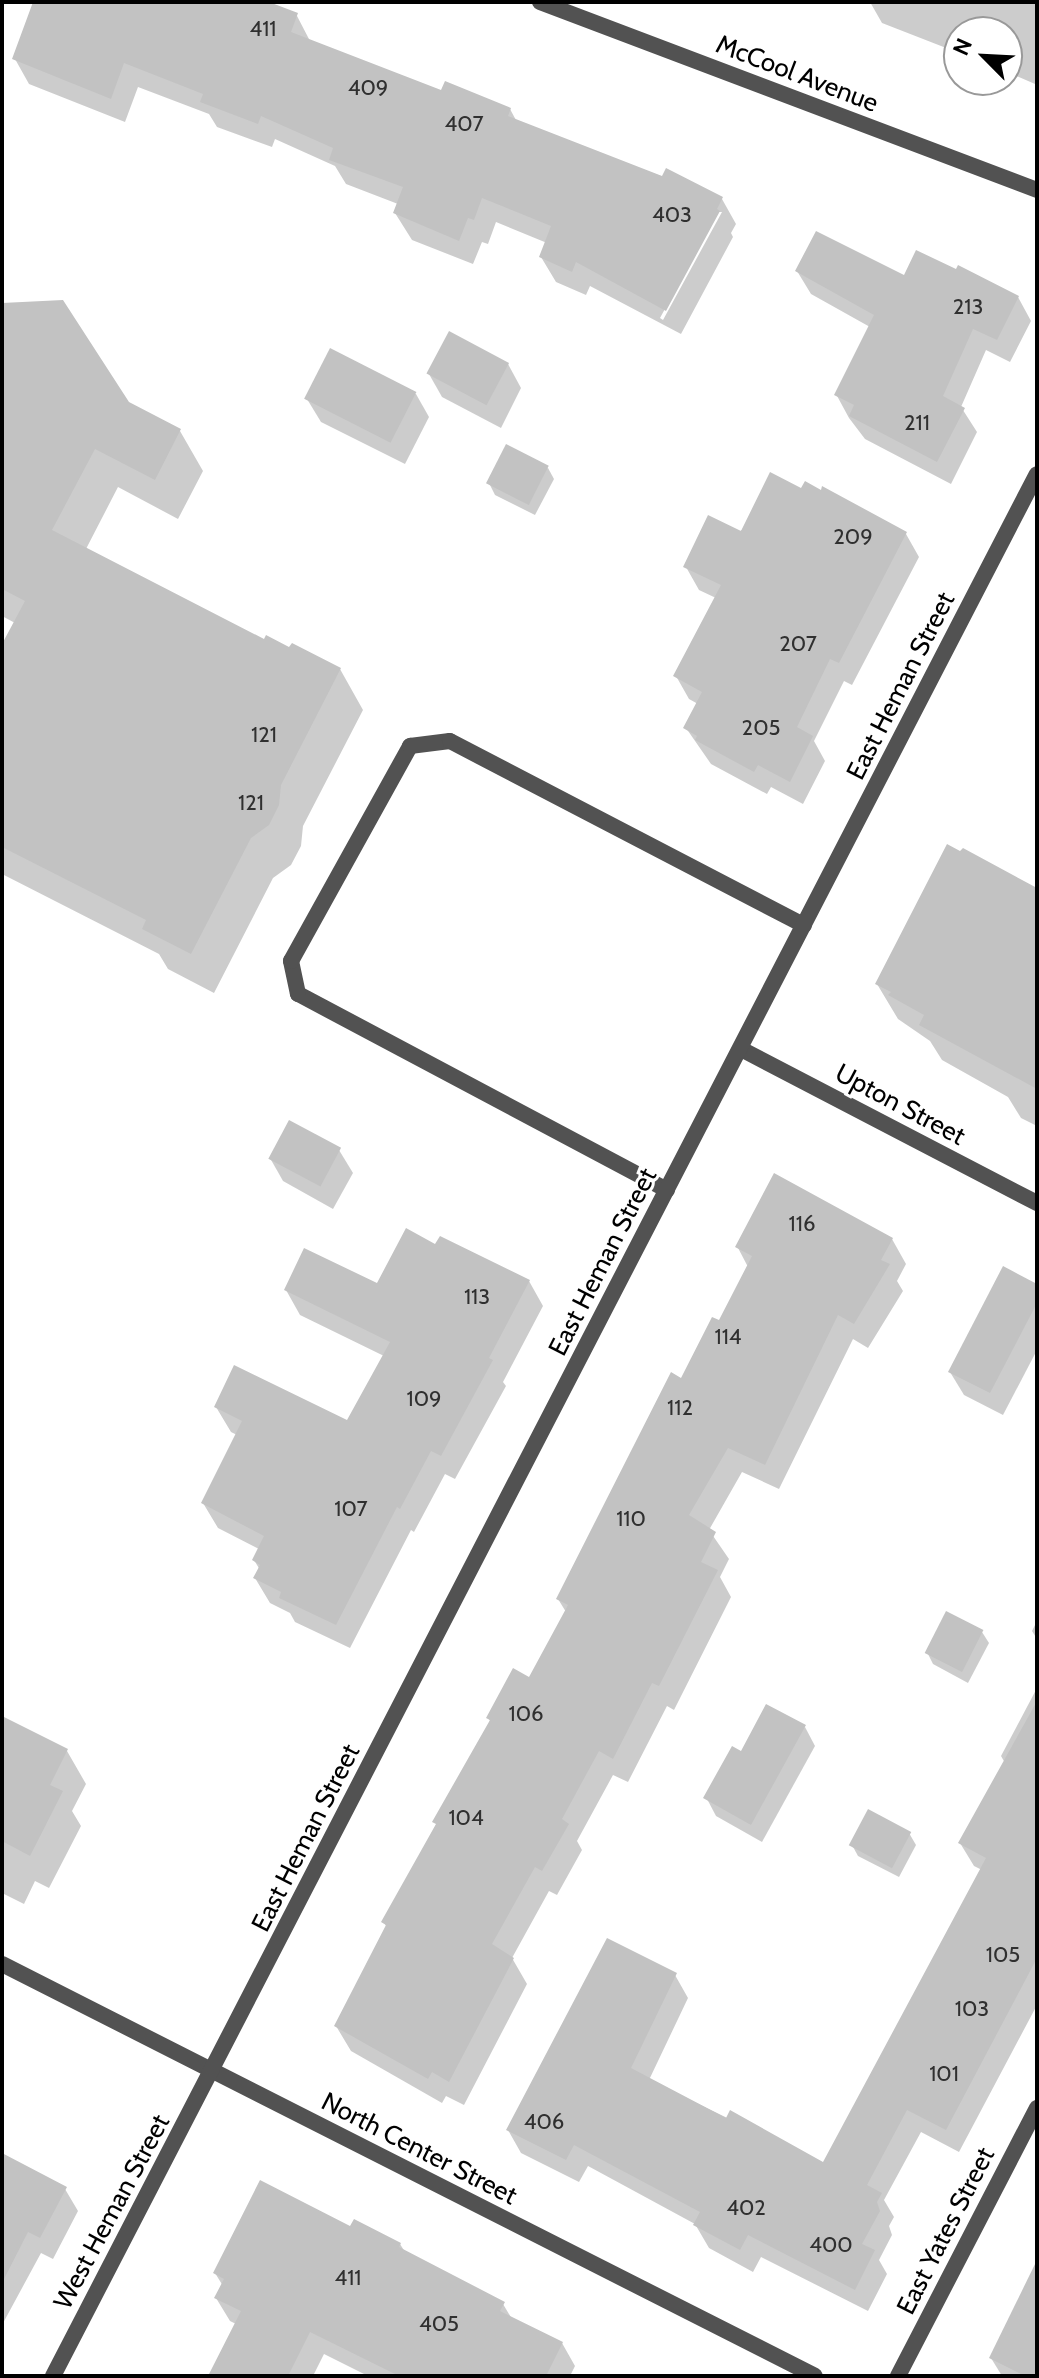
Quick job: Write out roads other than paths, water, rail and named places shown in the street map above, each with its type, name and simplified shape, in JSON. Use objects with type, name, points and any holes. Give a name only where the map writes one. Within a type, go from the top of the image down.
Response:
[{"type":"street","name":"McCool Avenue","points":[[540,2],[1037,190]]},
{"type":"street","name":"East Heman Street","points":[[213,2071],[1037,474]]},
{"type":"street","points":[[667,1190],[298,994],[291,961],[410,746],[450,741],[804,925]]},
{"type":"street","name":"Upton Street","points":[[741,1049],[1037,1203]]},
{"type":"street","name":"North Center Street","points":[[2,1964],[815,2376]]},
{"type":"street","name":"West Heman Street","points":[[53,2376],[213,2071]]},
{"type":"street","name":"East Yates Street","points":[[898,2376],[1037,2108]]}]
